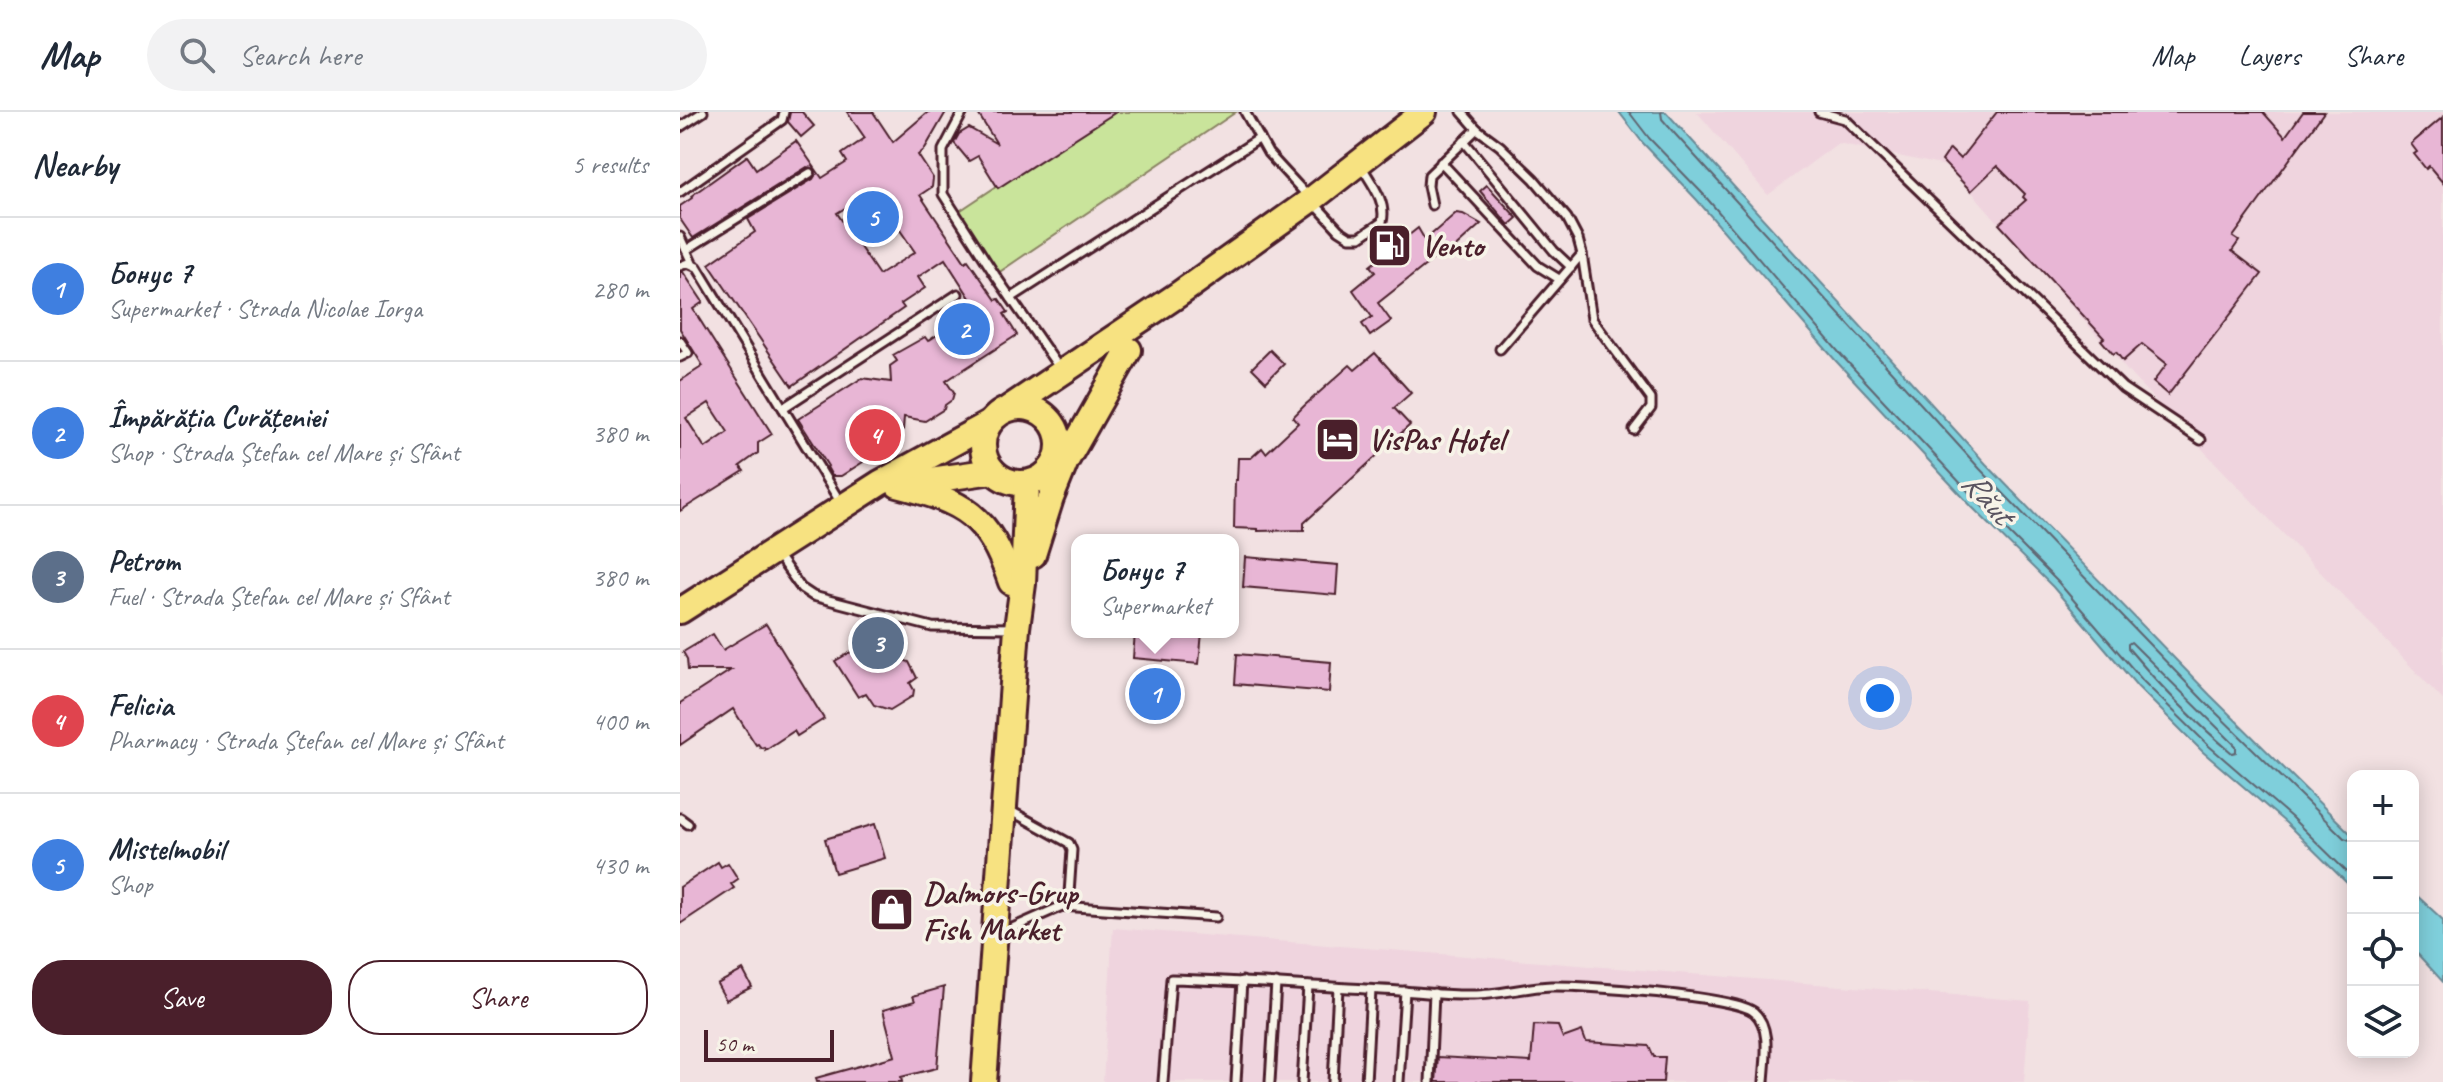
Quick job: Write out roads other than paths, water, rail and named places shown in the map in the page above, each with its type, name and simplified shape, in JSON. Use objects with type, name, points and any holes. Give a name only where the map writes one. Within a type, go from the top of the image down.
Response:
[{"type":"main road","points":[[680,611],[843,507],[889,484],[988,424],[997,414],[1179,294],[1311,200],[1424,112]]},
{"type":"main road","points":[[1059,447],[1129,350],[1179,294]]},
{"type":"main road","points":[[1017,583],[1066,461],[1129,350]]},
{"type":"main road","points":[[889,484],[1040,478],[1050,470],[1056,459],[1058,434],[1053,423],[1033,408],[1009,408]]},
{"type":"main road","points":[[984,1082],[1017,628],[1011,479],[984,457],[982,440],[988,424]]},
{"type":"main road","points":[[889,484],[935,494],[971,514],[994,541],[1017,583]]},
{"type":"lane","points":[[680,127],[703,112]]},
{"type":"lane","points":[[680,192],[782,120],[784,112]]},
{"type":"lane","points":[[963,112],[943,150],[943,194],[1062,371]]},
{"type":"lane","points":[[1245,112],[1268,153],[1339,230],[1350,237],[1360,237],[1382,222],[1384,213],[1359,162]]},
{"type":"lane","points":[[1462,112],[1534,179],[1567,218],[1582,254],[1592,319],[1651,399],[1651,408],[1634,430]]},
{"type":"lane","points":[[1819,112],[1845,119],[2123,388],[2201,440]]},
{"type":"lane","points":[[1432,205],[1429,175],[1477,129]]},
{"type":"lane","points":[[1011,298],[1260,138]]},
{"type":"lane","points":[[1464,141],[1554,251],[1571,267]]},
{"type":"lane","points":[[1441,162],[1538,266],[1559,279]]},
{"type":"lane","points":[[686,250],[810,173]]},
{"type":"lane","points":[[680,237],[692,263],[843,507]]},
{"type":"lane","points":[[1500,349],[1582,254]]},
{"type":"lane","points":[[680,266],[692,263]]},
{"type":"lane","points":[[783,408],[958,294]]},
{"type":"lane","points":[[680,341],[688,353],[680,357]]},
{"type":"lane","points":[[774,551],[801,588],[813,596],[932,627],[1017,628]]},
{"type":"lane","points":[[994,936],[1062,906],[1068,901],[1069,894],[1072,850],[1069,843],[1004,807]]},
{"type":"lane","points":[[680,818],[688,824]]},
{"type":"lane","points":[[1062,906],[1216,917]]},
{"type":"lane","points":[[1163,1082],[1171,979],[1474,996],[1548,986],[1574,986],[1735,1003],[1754,1012],[1763,1026],[1766,1042],[1764,1082]]},
{"type":"lane","points":[[1236,1082],[1242,981]]},
{"type":"lane","points":[[1270,1082],[1276,983]]},
{"type":"lane","points":[[1302,1082],[1308,986]]},
{"type":"lane","points":[[1333,1082],[1338,988]]},
{"type":"lane","points":[[1366,1082],[1371,990]]},
{"type":"lane","points":[[1399,1082],[1405,991]]},
{"type":"lane","points":[[1430,1082],[1434,993]]},
{"type":"water","name":"Răut","points":[[1619,112],[1666,112],[1986,464],[2210,695],[2347,830],[2347,883],[2286,823],[2203,752],[2138,687],[2053,587],[1973,508],[1836,361],[1697,200],[1643,143]]},
{"type":"water","points":[[2419,898],[2443,920],[2443,982],[2419,956]]},
{"type":"place","name":"Mistelmobil","points":[[873,217]]},
{"type":"place","name":"Vento","points":[[1390,245]]},
{"type":"place","name":"Împărăția Curățeniei","points":[[964,329]]},
{"type":"place","name":"Felicia","points":[[875,435]]},
{"type":"place","name":"VisPas Hotel","points":[[1337,439]]},
{"type":"place","name":"Petrom","points":[[878,643]]},
{"type":"place","name":"Бонус 7","points":[[1155,694]]},
{"type":"place","name":"Dalmors-Grup Fish Market","points":[[892,910]]}]
